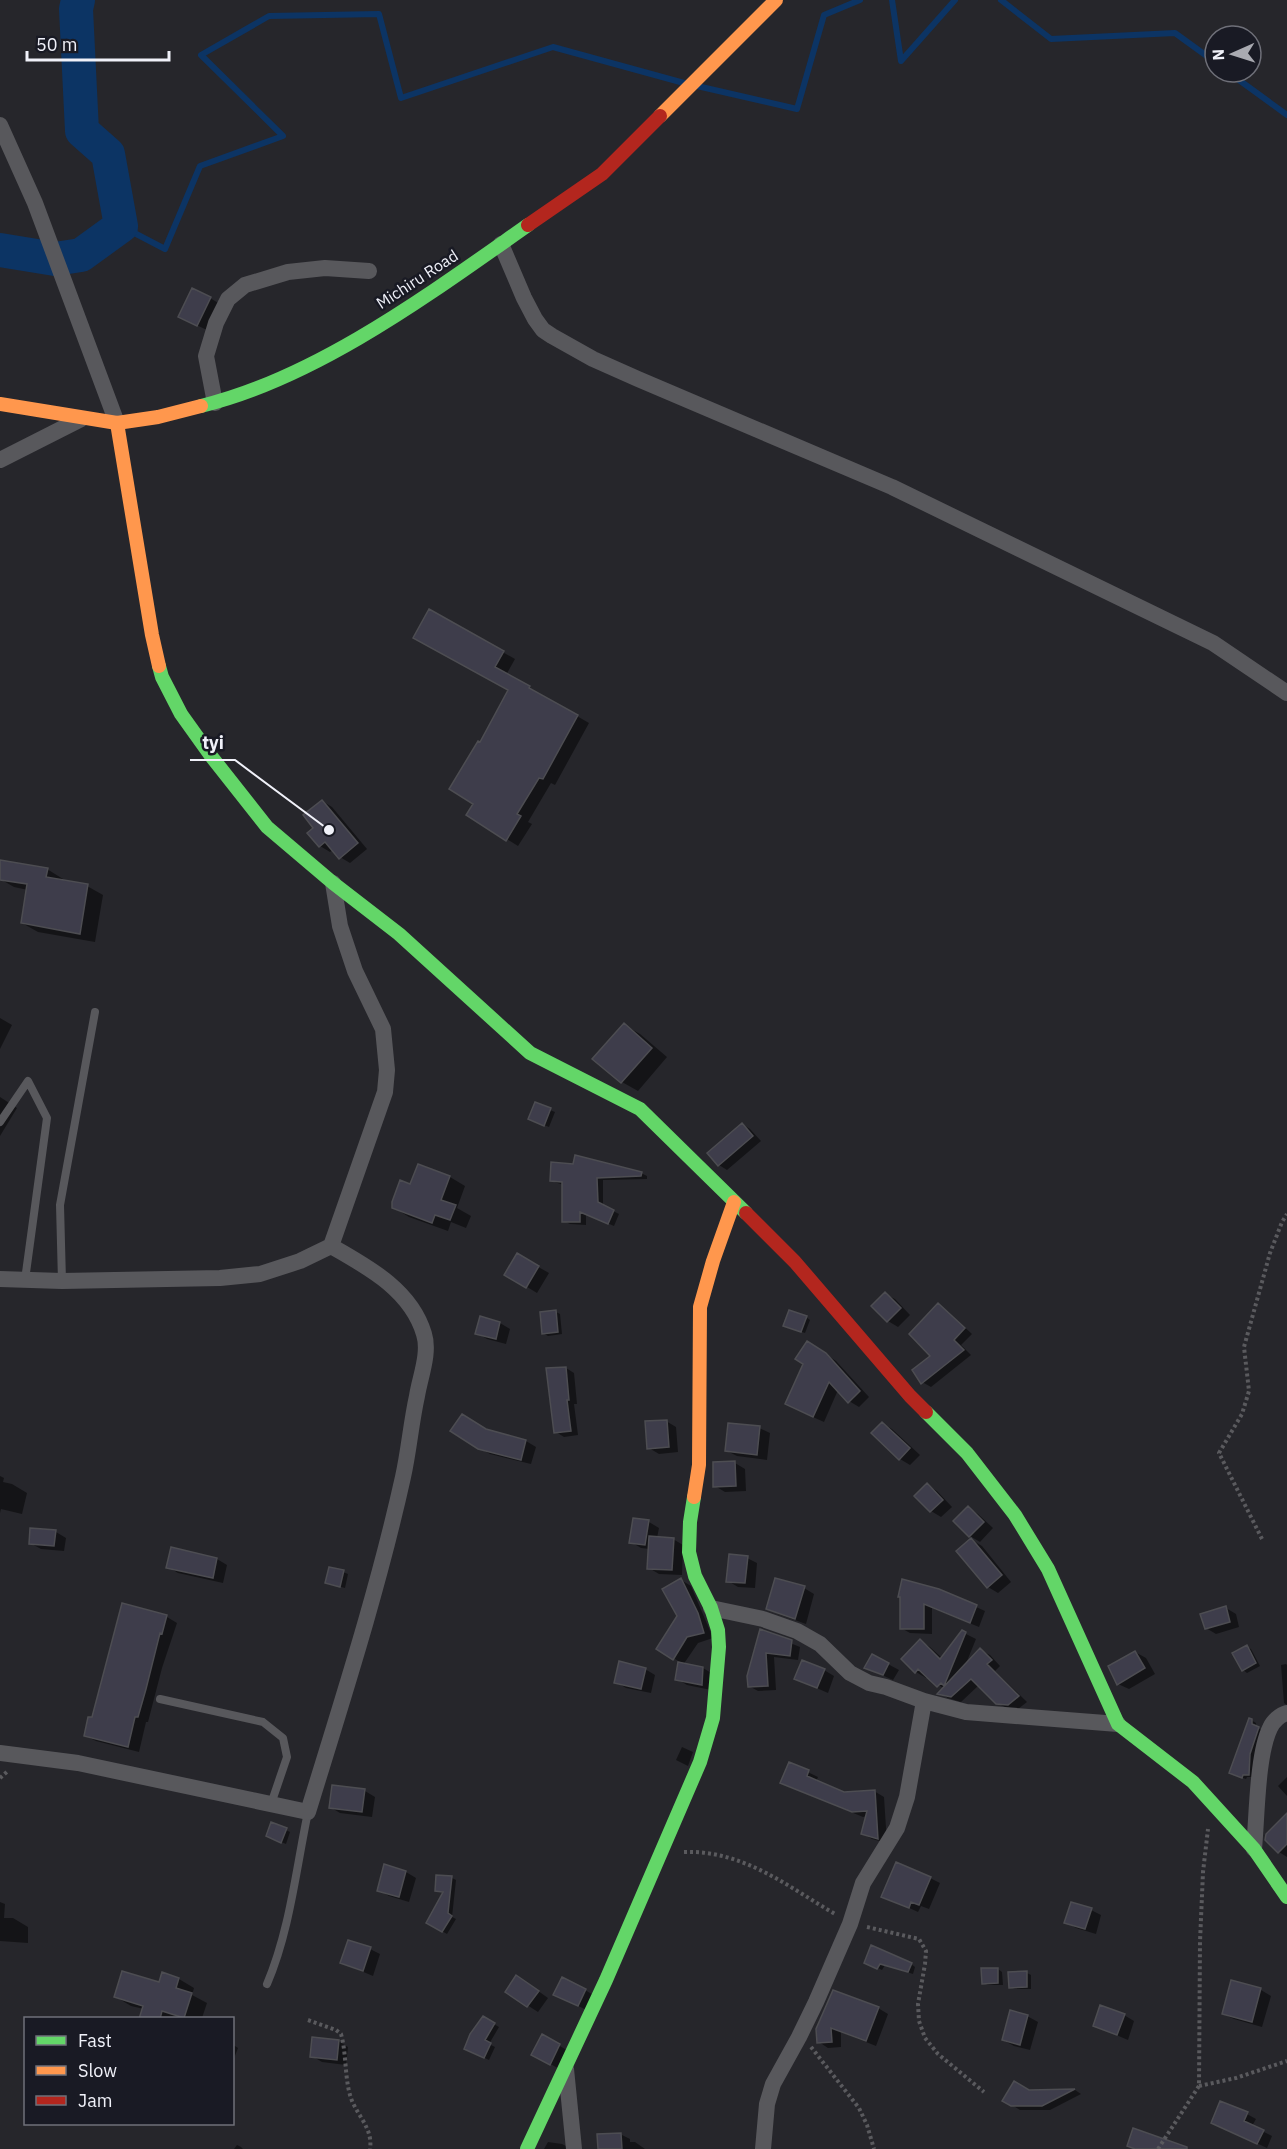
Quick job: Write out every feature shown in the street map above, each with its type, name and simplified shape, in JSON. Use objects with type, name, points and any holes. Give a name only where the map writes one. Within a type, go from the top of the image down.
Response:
[{"type":"street","name":"Michiru Road","points":[[0,404],[81,419],[117,423],[158,417],[215,403],[249,392],[315,363],[401,310],[602,174],[776,0]]},
{"type":"street","points":[[0,125],[35,203],[117,423],[152,635],[162,677],[180,714],[267,827],[333,883],[399,934],[530,1053],[640,1109],[795,1262],[910,1396],[967,1453],[1015,1515],[1048,1569],[1118,1724],[1193,1782],[1254,1849],[1287,1897]]},
{"type":"street","points":[[501,244],[535,319],[543,330],[552,336],[602,363],[914,497],[1213,643],[1287,693]]},
{"type":"street","points":[[215,403],[206,356],[216,323],[228,299],[245,285],[288,272],[325,268],[369,270]]},
{"type":"street","points":[[0,460],[81,419]]},
{"type":"street","points":[[0,1279],[62,1281],[220,1278],[260,1274],[300,1261],[331,1246],[386,1092],[387,1070],[383,1029],[355,971],[340,926],[333,883]]},
{"type":"street","points":[[528,2149],[606,1980],[700,1762],[713,1718],[719,1647],[718,1630],[711,1608],[696,1576],[689,1552],[690,1522],[699,1465],[700,1307],[713,1261],[734,1202]]},
{"type":"street","points":[[0,1754],[78,1762],[308,1812],[380,1569],[403,1477],[416,1398],[425,1361],[425,1335],[416,1315],[396,1288],[374,1271],[331,1246]]},
{"type":"street","points":[[711,1608],[763,1620],[797,1631],[820,1644],[850,1673],[869,1683],[924,1701],[966,1712],[1118,1724]]},
{"type":"street","points":[[763,2149],[768,2104],[773,2084],[799,2037],[850,1924],[863,1883],[897,1828],[907,1797],[924,1701]]},
{"type":"street","points":[[1254,1849],[1264,1749],[1271,1726],[1287,1713]]},
{"type":"street","points":[[566,2065],[574,2149]]},
{"type":"lane","points":[[62,1281],[60,1205],[95,1012]]},
{"type":"lane","points":[[0,1122],[28,1081],[47,1118],[25,1280]]},
{"type":"lane","points":[[160,1699],[263,1722],[283,1738],[287,1757],[271,1804]]},
{"type":"lane","points":[[267,1984],[276,1964],[282,1941],[308,1812]]},
{"type":"path","points":[[1262,1539],[1219,1453],[1242,1414],[1249,1391],[1244,1347],[1270,1253],[1287,1214]]},
{"type":"path","points":[[1158,2149],[1199,2086],[1200,1942],[1203,1872],[1211,1801]]},
{"type":"path","points":[[660,1853],[692,1852],[752,1864],[850,1924],[918,1939],[926,1951],[926,1964],[918,2004],[919,2021],[925,2038],[938,2054],[984,2092]]},
{"type":"path","points":[[308,2020],[341,2034],[350,2094],[370,2133],[370,2149]]},
{"type":"path","points":[[799,2037],[814,2049],[836,2082],[859,2108],[874,2149]]},
{"type":"path","points":[[1199,2086],[1236,2078],[1287,2061]]},
{"type":"building","points":[[192,288],[211,297],[197,326],[178,317]]},
{"type":"building","points":[[429,609],[504,651],[495,667],[578,715],[543,779],[539,778],[517,814],[521,816],[506,841],[466,815],[473,804],[449,789],[478,741],[480,742],[508,690],[413,638]]},
{"type":"building","points":[[322,800],[358,843],[339,859],[325,842],[319,847],[307,833],[313,828],[303,815]]},
{"type":"building","points":[[0,860],[48,868],[46,877],[88,884],[80,934],[21,923],[27,884],[0,880]]},
{"type":"building","points":[[624,1023],[652,1048],[621,1083],[592,1059]]},
{"type":"building","points":[[535,1102],[551,1108],[544,1126],[528,1119]]},
{"type":"building","points":[[742,1123],[753,1136],[718,1166],[707,1153]]},
{"type":"building","points":[[575,1155],[642,1172],[641,1176],[597,1178],[598,1202],[614,1210],[608,1224],[580,1212],[580,1222],[562,1222],[562,1182],[550,1181],[551,1162],[573,1164]]},
{"type":"building","points":[[418,1164],[450,1176],[441,1200],[456,1205],[450,1220],[435,1215],[432,1223],[392,1208],[400,1180],[410,1184]]},
{"type":"building","points":[[517,1253],[539,1266],[526,1288],[504,1275]]},
{"type":"building","points":[[885,1292],[901,1308],[887,1322],[871,1306]]},
{"type":"building","points":[[938,1303],[965,1328],[954,1340],[964,1350],[921,1384],[912,1370],[930,1356],[909,1334]]},
{"type":"building","points":[[556,1310],[558,1332],[542,1334],[540,1312]]},
{"type":"building","points":[[789,1310],[807,1316],[801,1332],[783,1326]]},
{"type":"building","points":[[480,1316],[500,1322],[496,1339],[475,1334]]},
{"type":"building","points":[[807,1341],[826,1353],[860,1391],[848,1403],[829,1382],[813,1417],[785,1404],[803,1364],[795,1359]]},
{"type":"building","points":[[566,1367],[571,1431],[554,1433],[546,1368]]},
{"type":"building","points":[[462,1414],[486,1429],[526,1440],[521,1460],[478,1449],[450,1431]]},
{"type":"building","points":[[667,1420],[669,1447],[647,1449],[645,1421]]},
{"type":"building","points":[[882,1422],[910,1448],[899,1460],[871,1433]]},
{"type":"building","points":[[728,1423],[760,1426],[757,1455],[725,1451]]},
{"type":"building","points":[[735,1461],[736,1486],[713,1487],[713,1462]]},
{"type":"building","points":[[927,1483],[943,1500],[930,1512],[914,1496]]},
{"type":"building","points":[[968,1506],[984,1522],[969,1537],[953,1521]]},
{"type":"building","points":[[633,1518],[649,1520],[645,1545],[629,1543]]},
{"type":"building","points":[[30,1528],[56,1530],[54,1546],[29,1544]]},
{"type":"building","points":[[649,1536],[674,1538],[672,1570],[647,1569]]},
{"type":"building","points":[[971,1538],[1002,1575],[987,1588],[956,1551]]},
{"type":"building","points":[[171,1547],[217,1558],[213,1578],[166,1568]]},
{"type":"building","points":[[729,1554],[748,1556],[745,1583],[726,1582]]},
{"type":"building","points":[[329,1567],[344,1570],[340,1587],[325,1583]]},
{"type":"building","points":[[681,1578],[698,1613],[704,1633],[687,1637],[673,1660],[656,1649],[677,1616],[662,1589]]},
{"type":"building","points":[[775,1578],[805,1586],[795,1619],[766,1609]]},
{"type":"building","points":[[902,1579],[939,1589],[977,1605],[970,1623],[924,1604],[924,1629],[900,1629],[900,1597],[898,1597]]},
{"type":"building","points":[[122,1603],[167,1615],[128,1747],[84,1736],[88,1717],[92,1717]]},
{"type":"building","points":[[1226,1606],[1230,1622],[1205,1629],[1200,1614]]},
{"type":"building","points":[[760,1629],[792,1640],[790,1656],[766,1653],[768,1686],[748,1687],[747,1676]]},
{"type":"building","points":[[962,1630],[966,1632],[944,1686],[941,1683],[937,1687],[918,1669],[915,1673],[901,1659],[920,1639],[940,1659]]},
{"type":"building","points":[[1247,1645],[1256,1663],[1242,1671],[1232,1653]]},
{"type":"building","points":[[980,1648],[992,1660],[987,1664],[1019,1696],[1008,1705],[996,1704],[971,1679],[951,1697],[937,1694]]},
{"type":"building","points":[[1135,1651],[1145,1668],[1117,1685],[1108,1666]]},
{"type":"building","points":[[872,1654],[889,1663],[883,1675],[864,1668]]},
{"type":"building","points":[[802,1660],[825,1669],[817,1688],[794,1679]]},
{"type":"building","points":[[619,1661],[646,1668],[641,1689],[614,1683]]},
{"type":"building","points":[[678,1662],[703,1667],[702,1685],[675,1680]]},
{"type":"building","points":[[1249,1718],[1252,1719],[1252,1724],[1259,1727],[1250,1754],[1249,1775],[1243,1775],[1242,1778],[1229,1773]]},
{"type":"building","points":[[789,1762],[809,1770],[807,1776],[844,1792],[875,1790],[878,1839],[861,1834],[867,1811],[852,1812],[780,1783]]},
{"type":"building","points":[[332,1785],[365,1789],[362,1812],[329,1808]]},
{"type":"building","points":[[1287,1813],[1287,1844],[1278,1853],[1265,1840],[1266,1834]]},
{"type":"building","points":[[271,1822],[287,1828],[281,1843],[266,1836]]},
{"type":"building","points":[[896,1862],[931,1877],[919,1905],[911,1902],[909,1908],[881,1897]]},
{"type":"building","points":[[384,1864],[406,1871],[399,1897],[377,1891]]},
{"type":"building","points":[[436,1875],[452,1876],[448,1913],[452,1916],[442,1932],[426,1923],[443,1892],[435,1891]]},
{"type":"building","points":[[1071,1902],[1092,1908],[1085,1929],[1064,1923]]},
{"type":"building","points":[[348,1940],[371,1947],[363,1971],[340,1963]]},
{"type":"building","points":[[871,1945],[912,1963],[908,1972],[880,1964],[877,1969],[864,1963]]},
{"type":"building","points":[[981,1968],[998,1968],[998,1983],[982,1984]]},
{"type":"building","points":[[122,1971],[159,1982],[162,1972],[179,1978],[176,1988],[192,1993],[184,2017],[162,2011],[160,2017],[140,2017],[143,2006],[114,1997]]},
{"type":"building","points":[[1027,1971],[1027,1987],[1009,1988],[1008,1972]]},
{"type":"building","points":[[516,1975],[539,1991],[527,2007],[505,1992]]},
{"type":"building","points":[[562,1977],[586,1989],[578,2006],[553,1995]]},
{"type":"building","points":[[1231,1980],[1261,1988],[1252,2022],[1222,2014]]},
{"type":"building","points":[[833,1990],[879,2007],[866,2041],[831,2028],[832,2042],[817,2043],[816,2029]]},
{"type":"building","points":[[1100,2005],[1125,2014],[1117,2035],[1093,2026]]},
{"type":"building","points":[[1010,2010],[1028,2015],[1020,2045],[1002,2040]]},
{"type":"building","points":[[483,2016],[495,2023],[485,2040],[491,2043],[484,2058],[464,2049],[470,2034]]},
{"type":"building","points":[[542,2034],[560,2044],[550,2065],[531,2055]]},
{"type":"building","points":[[312,2037],[339,2040],[337,2060],[310,2057]]},
{"type":"building","points":[[1014,2081],[1029,2090],[1075,2089],[1042,2106],[1011,2106],[1002,2101]]},
{"type":"building","points":[[1220,2101],[1248,2112],[1244,2121],[1264,2130],[1257,2144],[1211,2123]]},
{"type":"building","points":[[1133,2128],[1187,2147],[1187,2149],[1135,2149],[1127,2146]]},
{"type":"building","points":[[621,2133],[622,2149],[598,2149],[597,2134]]},
{"type":"waterway","points":[[0,250],[55,259],[81,255],[121,226],[108,154],[82,131],[76,9],[78,0]]},
{"type":"waterway","points":[[697,86],[797,109],[824,15],[860,0]]},
{"type":"waterway","points":[[892,0],[901,61],[955,0]]},
{"type":"waterway","points":[[1001,0],[1051,39],[1175,33],[1203,53]]},
{"type":"waterway","points":[[121,226],[165,249],[200,166],[283,136],[201,55],[269,16],[379,14],[401,98],[553,47],[684,83]]},
{"type":"waterway","points":[[1244,84],[1287,115]]},
{"type":"traffic: fast","points":[[201,406],[244,393],[330,354],[412,305],[528,225]]},
{"type":"traffic: fast","points":[[159,666],[162,677],[181,714],[267,827],[333,883],[399,934],[530,1053],[640,1109],[746,1213]]},
{"type":"traffic: fast","points":[[926,1412],[967,1453],[1015,1515],[1048,1569],[1118,1724],[1193,1782],[1254,1849],[1287,1897]]},
{"type":"traffic: fast","points":[[527,2149],[606,1980],[700,1762],[713,1718],[719,1647],[718,1630],[711,1608],[695,1576],[689,1552],[694,1497]]},
{"type":"traffic: slow","points":[[660,116],[776,0]]},
{"type":"traffic: slow","points":[[0,404],[117,423],[158,417],[201,406]]},
{"type":"traffic: slow","points":[[117,423],[159,666]]},
{"type":"traffic: slow","points":[[694,1497],[699,1465],[700,1307],[713,1261],[734,1202]]},
{"type":"traffic: jam","points":[[528,225],[602,174],[660,116]]},
{"type":"traffic: jam","points":[[746,1213],[795,1262],[926,1412]]},
{"type":"place","name":"tyi","points":[[329,830]]}]
